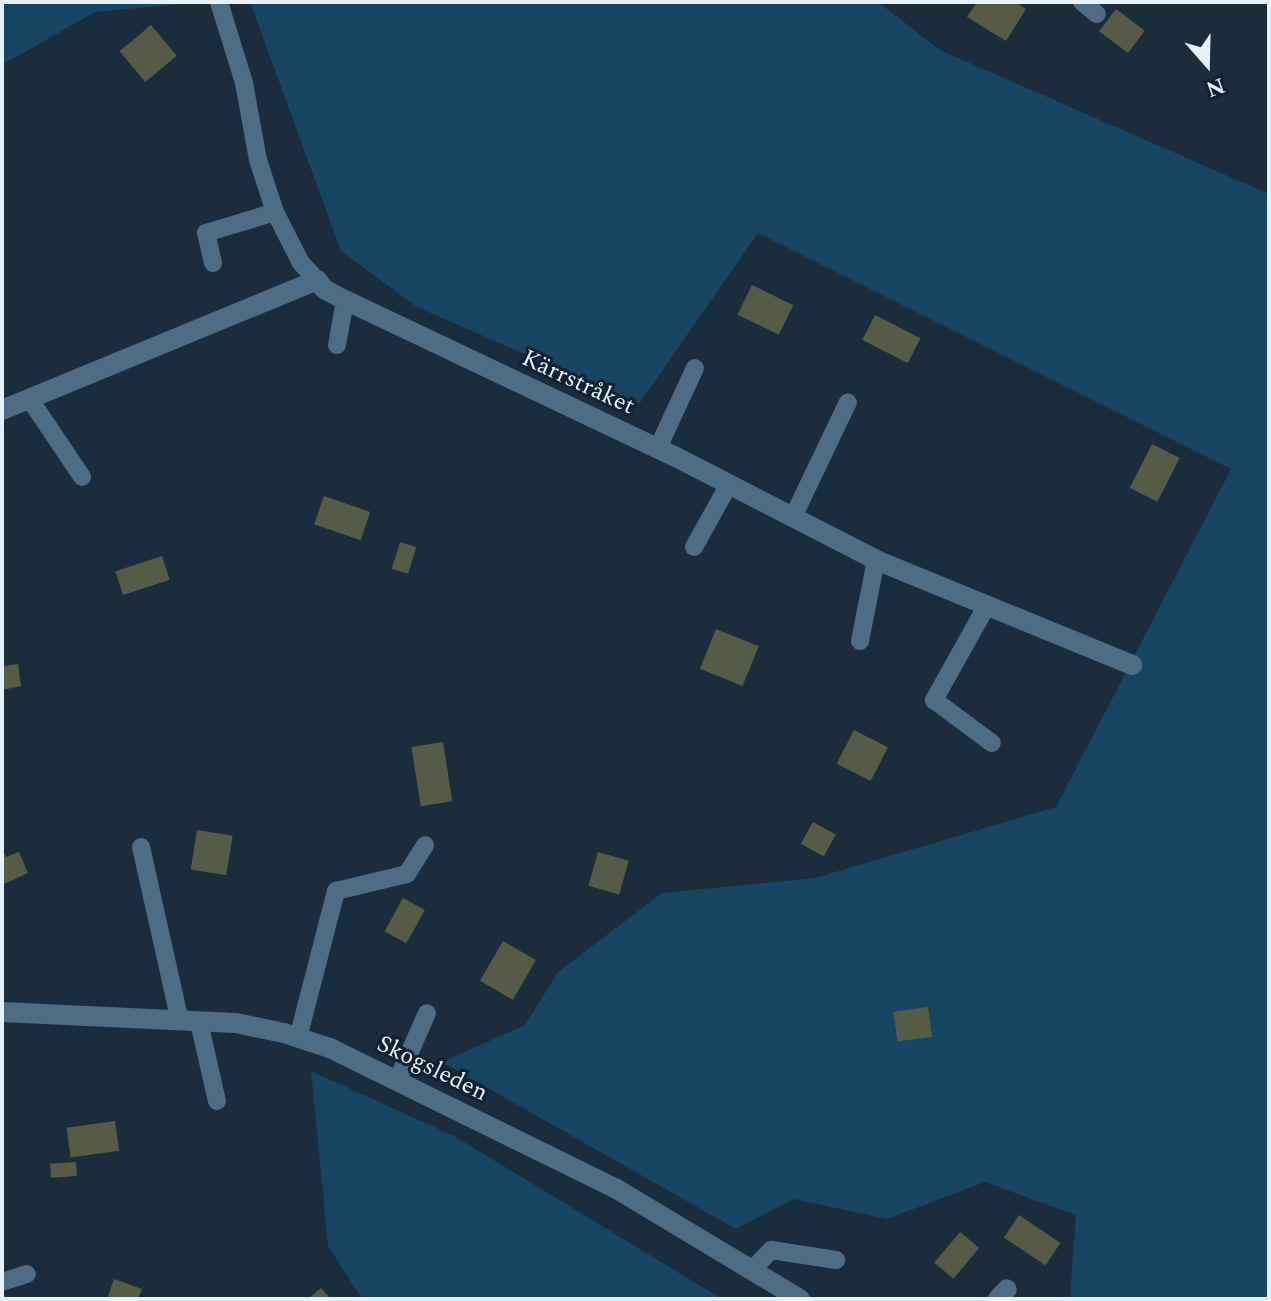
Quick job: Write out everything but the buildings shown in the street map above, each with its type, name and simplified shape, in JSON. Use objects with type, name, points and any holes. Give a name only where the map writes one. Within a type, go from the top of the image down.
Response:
[{"type":"street","name":"Kärrstråket","points":[[317,280],[324,289],[345,300],[658,448],[876,560],[1132,665]]},
{"type":"street","points":[[2,410],[317,280]]},
{"type":"street","name":"Skogsleden","points":[[2,1012],[236,1023],[330,1048],[615,1188],[800,1299]]},
{"type":"lane","points":[[219,2],[244,83],[258,160],[275,212],[301,263],[317,280]]},
{"type":"lane","points":[[1082,2],[1097,14]]},
{"type":"lane","points":[[213,263],[206,233],[275,212]]},
{"type":"lane","points":[[337,345],[345,300]]},
{"type":"lane","points":[[658,448],[695,368]]},
{"type":"lane","points":[[29,398],[82,477]]},
{"type":"lane","points":[[793,517],[848,402]]},
{"type":"lane","points":[[694,547],[729,484]]},
{"type":"lane","points":[[860,641],[876,560]]},
{"type":"lane","points":[[986,607],[934,700],[992,743]]},
{"type":"lane","points":[[298,1038],[336,891],[407,874],[425,845]]},
{"type":"lane","points":[[141,847],[189,1022],[217,1101]]},
{"type":"lane","points":[[397,1081],[427,1013]]},
{"type":"lane","points":[[752,1270],[771,1250],[836,1260]]},
{"type":"lane","points":[[2,1282],[27,1274]]},
{"type":"shaded area","points":[[2,2],[203,2],[95,12],[2,65]]},
{"type":"shaded area","points":[[250,2],[878,2],[940,50],[1269,194],[1269,1299],[1070,1299],[1076,1215],[985,1182],[887,1219],[794,1199],[736,1229],[442,1062],[525,1025],[558,972],[662,893],[815,878],[1056,807],[1231,469],[758,233],[639,404],[417,307],[341,251]]},
{"type":"shaded area","points":[[311,1071],[454,1136],[722,1299],[362,1299],[328,1246]]}]
